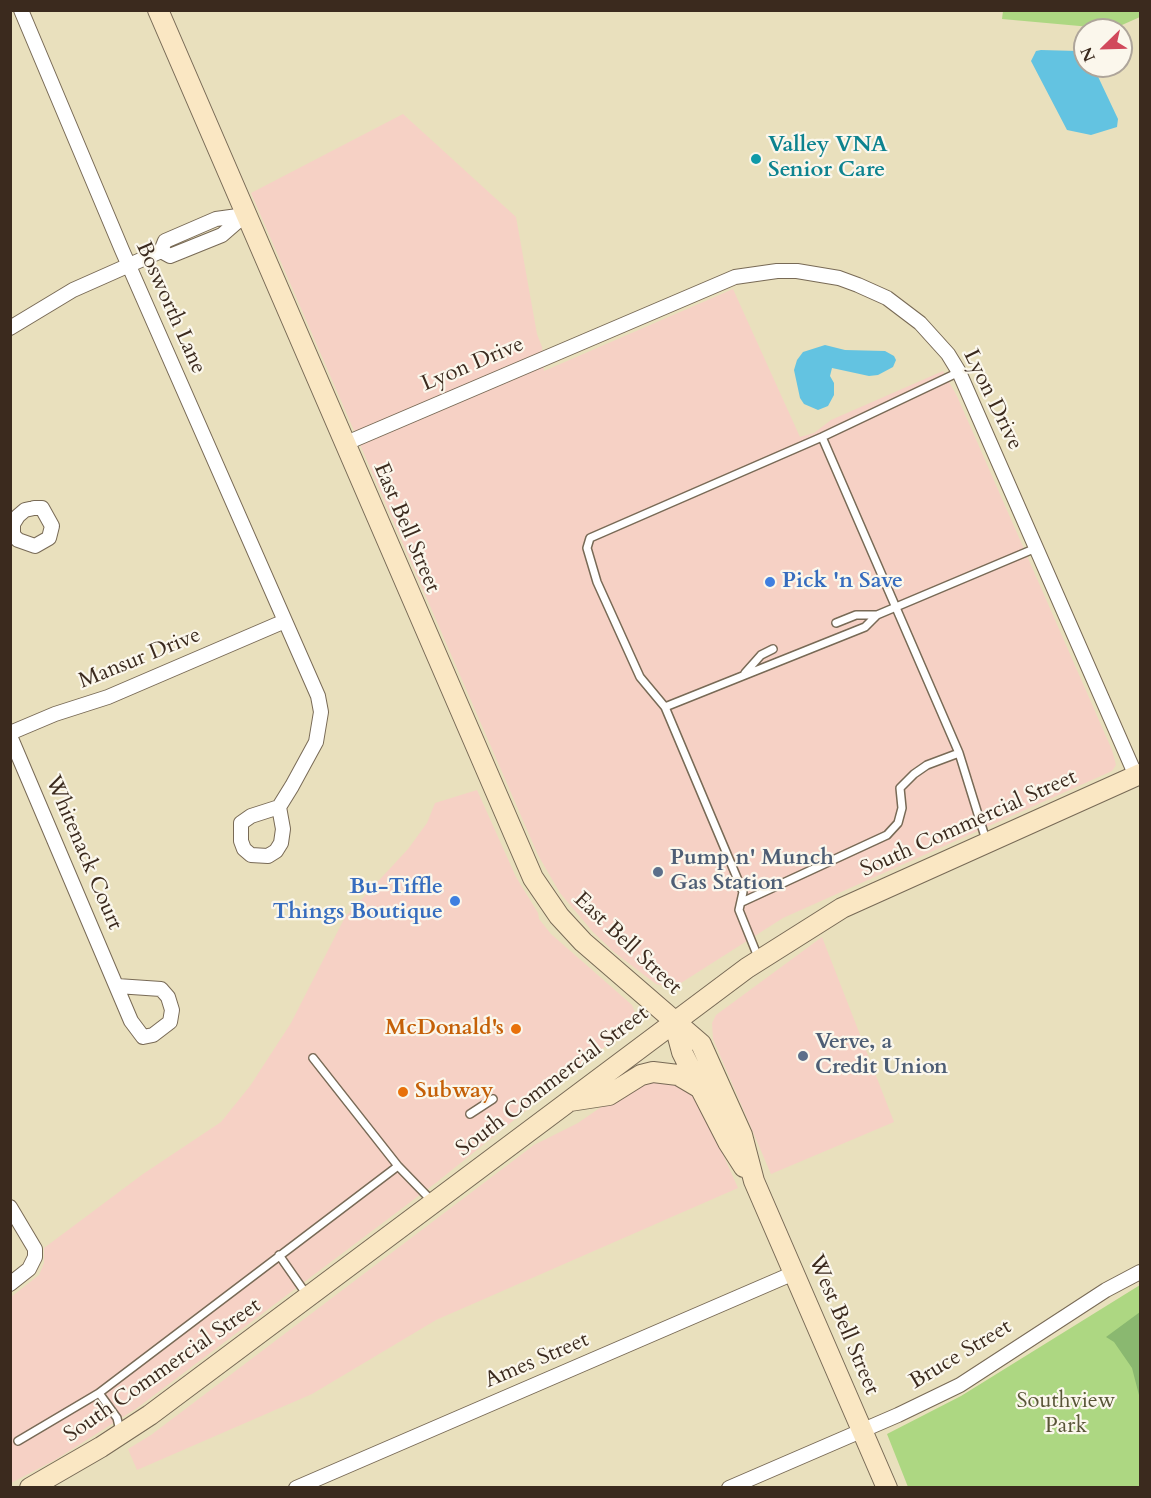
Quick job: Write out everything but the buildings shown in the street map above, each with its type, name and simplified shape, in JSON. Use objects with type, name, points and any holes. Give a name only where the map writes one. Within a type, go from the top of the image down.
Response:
[{"type":"main road","name":"East Bell Street","points":[[158,10],[534,879],[559,916],[583,942],[674,1022]]},
{"type":"main road","name":"South Commercial Street","points":[[30,1488],[121,1434],[759,960],[842,908],[1138,775]]},
{"type":"main road","name":"West Bell Street","points":[[674,1022],[682,1052],[700,1088],[728,1142],[754,1181]]},
{"type":"main road","name":"West Bell Street","points":[[674,1022],[701,1044],[742,1135],[754,1181],[887,1488]]},
{"type":"main road","points":[[567,1102],[609,1095],[641,1075],[653,1071],[678,1075],[700,1088]]},
{"type":"street","name":"Bosworth Lane","points":[[21,10],[129,265],[314,684],[321,712],[315,742],[279,807]]},
{"type":"street","points":[[10,328],[72,290],[160,251],[170,256],[222,235],[245,215]]},
{"type":"street","name":"Lyon Drive","points":[[344,444],[716,283],[756,273],[777,271],[818,274],[858,285],[886,298],[920,323],[948,354],[959,372],[1138,775]]},
{"type":"street","name":"Mansur Drive","points":[[10,734],[55,714],[108,697],[285,621]]},
{"type":"street","name":"Whitenack Court","points":[[10,734],[131,1021],[143,1037],[153,1035],[171,1022],[170,1004],[161,989],[117,987]]},
{"type":"street","points":[[10,1208],[35,1249],[33,1265],[10,1284]]},
{"type":"street","name":"Bruce Street","points":[[729,1488],[960,1385],[1106,1290],[1140,1272]]},
{"type":"street","name":"Ames Street","points":[[296,1488],[794,1273]]},
{"type":"lane","points":[[759,960],[738,910],[743,892],[665,707],[640,677],[597,582],[587,548],[590,538],[822,437],[959,372]]},
{"type":"lane","points":[[822,437],[959,753],[987,843]]},
{"type":"lane","points":[[836,623],[856,615],[877,615],[1036,548]]},
{"type":"lane","points":[[665,707],[745,673],[768,668],[865,627],[877,615]]},
{"type":"lane","points":[[745,673],[760,655],[774,650]]},
{"type":"lane","points":[[742,902],[887,835],[898,823],[902,808],[900,788],[927,765],[959,753]]},
{"type":"lane","points":[[313,1058],[398,1166],[433,1202]]},
{"type":"lane","points":[[470,1114],[493,1099]]},
{"type":"lane","points":[[18,1441],[99,1393],[398,1166]]},
{"type":"lane","points":[[279,1255],[308,1296]]},
{"type":"lane","points":[[99,1393],[117,1418],[121,1434]]},
{"type":"shaded area","points":[[403,114],[516,217],[537,334],[542,347],[544,371],[733,289],[800,437],[814,433],[831,420],[943,371],[957,396],[1112,750],[1116,765],[1112,771],[783,918],[673,988],[656,984],[614,952],[593,932],[560,893],[538,855],[251,193]]},
{"type":"shaded area","points":[[477,790],[516,877],[538,913],[539,919],[551,934],[632,1005],[636,1015],[632,1025],[437,1182],[137,1408],[55,1460],[11,1483],[11,1297],[39,1275],[44,1263],[44,1248],[143,1174],[221,1122],[250,1086],[291,1023],[345,917],[408,849],[427,823],[435,803]]},
{"type":"shaded area","points":[[822,937],[894,1122],[771,1174],[713,1039],[712,1023],[716,1015]]},
{"type":"shaded area","points":[[640,1080],[685,1084],[705,1114],[738,1188],[436,1320],[312,1394],[137,1470],[128,1449],[151,1435],[534,1145],[578,1123]]},
{"type":"green space","points":[[1140,10],[1140,17],[1133,20],[1133,18],[1073,18],[1073,25],[1002,19],[1003,11]]},
{"type":"green space","name":"Southview Park","points":[[1140,1285],[1140,1487],[908,1487],[887,1434],[961,1396]]},
{"type":"green space","points":[[1140,1312],[1140,1399],[1132,1368],[1114,1342],[1106,1337]]},
{"type":"water","points":[[1036,51],[1073,51],[1073,78],[1099,78],[1118,119],[1117,127],[1091,135],[1067,130],[1031,61]]},
{"type":"water","points":[[825,345],[845,350],[885,351],[894,356],[896,360],[893,367],[878,375],[869,376],[832,368],[830,376],[834,383],[834,395],[828,406],[818,410],[804,404],[800,398],[794,370],[803,352]]},
{"type":"place","name":"Valley VNA Senior Care","points":[[756,159]]},
{"type":"place","name":"Pick 'n Save","points":[[770,582]]},
{"type":"place","name":"Pump n' Munch Gas Station","points":[[658,872]]},
{"type":"place","name":"Bu-Tiffle Things Boutique","points":[[455,901]]},
{"type":"place","name":"McDonald's","points":[[516,1029]]},
{"type":"place","name":"Verve, a Credit Union","points":[[803,1056]]},
{"type":"place","name":"Subway","points":[[403,1092]]}]
